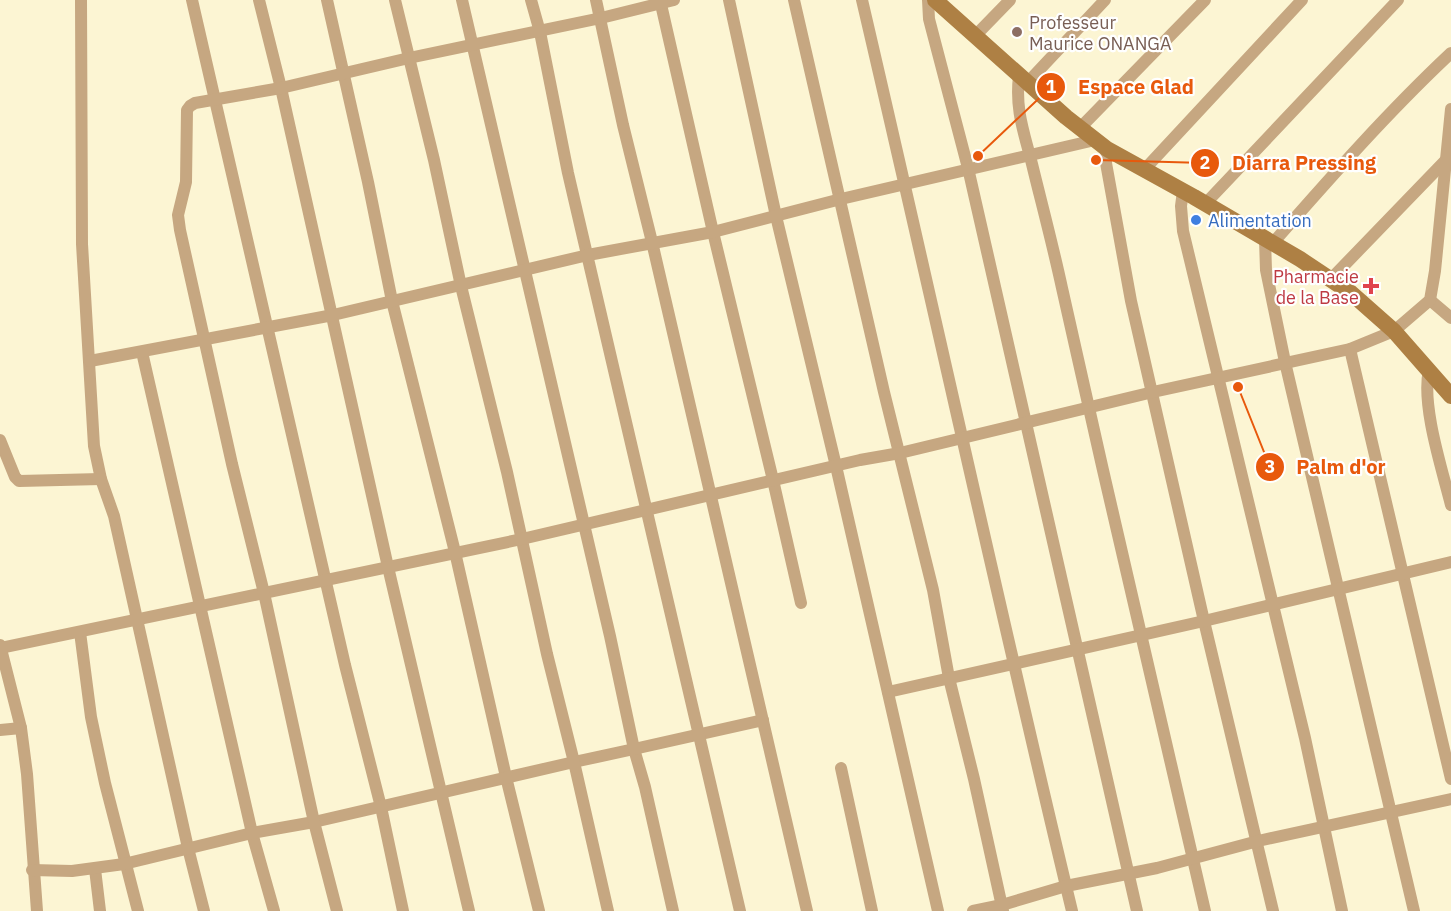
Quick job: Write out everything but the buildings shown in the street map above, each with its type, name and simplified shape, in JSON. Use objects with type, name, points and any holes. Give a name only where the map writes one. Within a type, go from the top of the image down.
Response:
[{"type":"main road","points":[[935,0],[1080,129],[1101,144],[1269,241],[1351,293],[1394,332],[1451,396]]},
{"type":"street","points":[[81,0],[82,244],[93,430],[101,479],[114,516],[204,911]]},
{"type":"street","points":[[192,0],[381,807],[403,911]]},
{"type":"street","points":[[259,0],[469,911]]},
{"type":"street","points":[[327,0],[392,301],[455,552],[539,911]]},
{"type":"street","points":[[394,0],[608,911]]},
{"type":"street","points":[[462,0],[673,911]]},
{"type":"street","points":[[531,0],[540,32],[568,173],[740,911]]},
{"type":"street","points":[[597,0],[623,125],[807,911]]},
{"type":"street","points":[[337,911],[314,822],[264,593],[232,464],[178,215],[186,182],[187,110],[195,103],[281,88],[409,58],[540,32],[674,0]]},
{"type":"street","points":[[729,0],[776,216],[938,911]]},
{"type":"street","points":[[794,0],[884,392],[933,590],[949,678],[1002,908]]},
{"type":"street","points":[[862,0],[934,310],[960,438],[990,556],[1012,663],[1072,911]]},
{"type":"street","points":[[928,0],[929,19],[968,168],[1137,911]]},
{"type":"street","points":[[975,36],[1010,0]]},
{"type":"street","points":[[1105,0],[1023,79],[1018,108],[1205,911]]},
{"type":"street","points":[[1080,129],[1205,0]]},
{"type":"street","points":[[1144,170],[1302,0]]},
{"type":"street","points":[[1205,204],[1398,0]]},
{"type":"street","points":[[661,2],[801,603]]},
{"type":"street","points":[[1414,911],[1266,270],[1269,241],[1418,84],[1451,53]]},
{"type":"street","points":[[37,911],[32,870],[27,774],[21,728],[0,647],[138,621],[584,525],[773,480],[900,453],[1153,392],[1350,349],[1394,332],[1430,300],[1435,271],[1451,109]]},
{"type":"street","points":[[90,361],[333,315],[588,255],[713,232],[968,168],[1101,144],[1131,301],[1273,911]]},
{"type":"street","points":[[1330,280],[1445,161]]},
{"type":"street","points":[[1183,191],[1181,206],[1183,231],[1274,605],[1342,911]]},
{"type":"street","points":[[1430,300],[1451,318]]},
{"type":"street","points":[[1350,349],[1451,779]]},
{"type":"street","points":[[142,352],[252,833],[274,911]]},
{"type":"street","points":[[1429,370],[1426,382],[1428,409],[1451,505]]},
{"type":"street","points":[[0,440],[15,477],[19,481],[101,479]]},
{"type":"street","points":[[888,692],[1274,605],[1451,562]]},
{"type":"street","points":[[80,632],[91,717],[124,864],[138,911]]},
{"type":"street","points":[[32,870],[72,871],[124,864],[252,833],[314,822],[763,720]]},
{"type":"street","points":[[0,730],[21,728]]},
{"type":"street","points":[[841,768],[872,911]]},
{"type":"street","points":[[973,911],[1002,908],[1066,886],[1193,860],[1258,842],[1451,799]]},
{"type":"street","points":[[95,869],[100,911]]},
{"type":"place","name":"Professeur Maurice ONANGA","points":[[1017,32]]},
{"type":"place","name":"Espace Glad","points":[[978,156]]},
{"type":"place","name":"Diarra Pressing","points":[[1096,160]]},
{"type":"place","name":"Alimentation","points":[[1196,220]]},
{"type":"place","name":"Pharmacie de la Base","points":[[1371,286]]},
{"type":"place","name":"Palm d'or","points":[[1238,387]]}]
